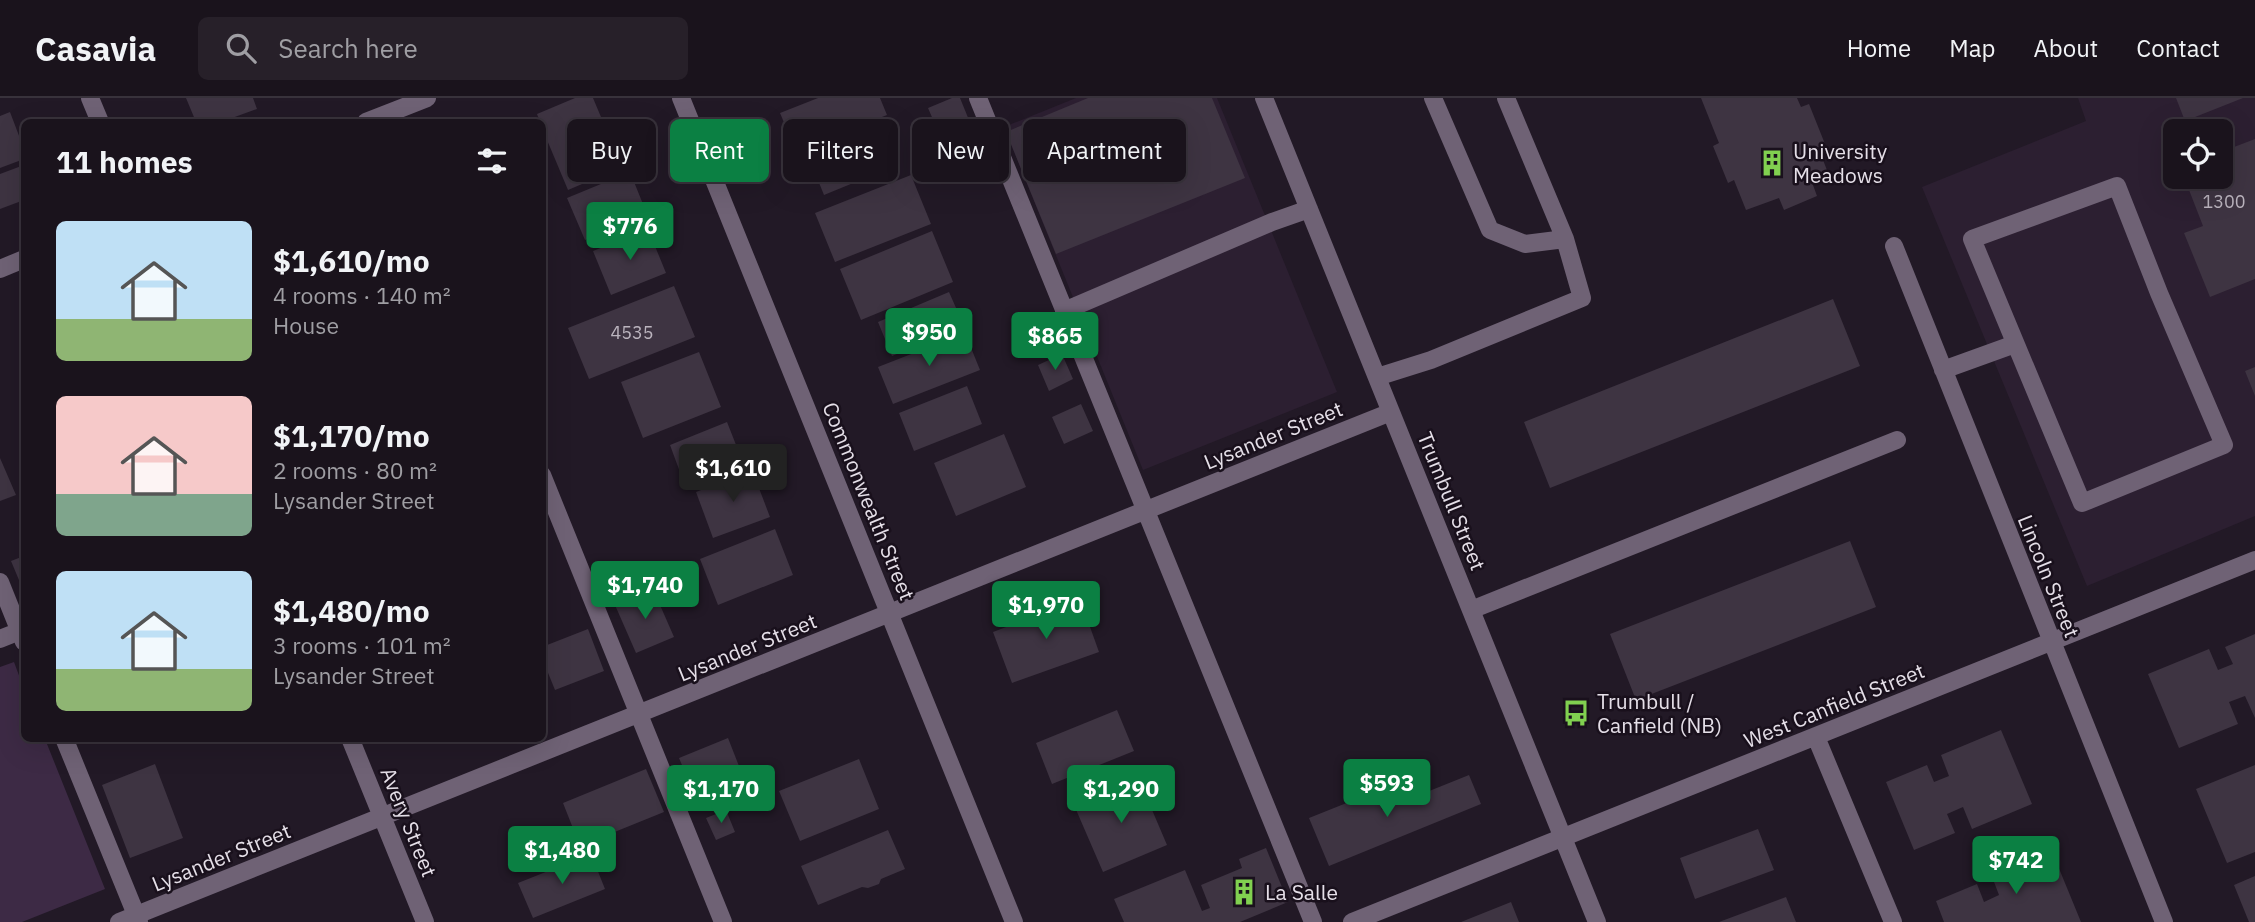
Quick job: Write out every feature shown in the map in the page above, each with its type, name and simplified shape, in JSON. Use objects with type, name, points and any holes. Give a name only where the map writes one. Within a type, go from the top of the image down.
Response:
[{"type":"street","points":[[90,98],[99,119]]},
{"type":"street","points":[[373,119],[427,98]]},
{"type":"street","name":"Commonwealth Street","points":[[681,98],[1014,922]]},
{"type":"street","points":[[978,98],[1313,922]]},
{"type":"street","name":"Trumbull Street","points":[[1264,98],[1597,922]]},
{"type":"street","points":[[1433,98],[1490,230],[1525,244],[1565,239]]},
{"type":"street","points":[[1377,377],[1431,360],[1582,298],[1565,239],[1506,98]]},
{"type":"street","points":[[2117,186],[2224,445],[2082,503],[2015,344],[1972,239],[2117,186]]},
{"type":"street","points":[[1064,311],[1272,222],[1309,209]]},
{"type":"street","name":"Lincoln Street","points":[[1894,246],[2164,922]]},
{"type":"street","points":[[0,269],[21,260]]},
{"type":"street","points":[[1943,370],[2015,344]]},
{"type":"street","name":"Lysander Street","points":[[131,920],[1391,412]]},
{"type":"street","points":[[1471,610],[1897,440]]},
{"type":"street","points":[[546,485],[723,922]]},
{"type":"street","name":"West Canfield Street","points":[[1352,922],[2255,560]]},
{"type":"street","points":[[0,582],[21,634]]},
{"type":"street","points":[[0,639],[21,636]]},
{"type":"street","points":[[1816,737],[1893,922]]},
{"type":"street","points":[[65,742],[131,920]]},
{"type":"street","name":"Avery Street","points":[[352,742],[425,922]]},
{"type":"shaded area","points":[[1076,98],[1217,98],[1337,392],[1143,470],[1026,182],[1186,182],[1186,119],[1024,119]]},
{"type":"shaded area","points":[[2078,98],[2255,98],[2255,516],[2087,586],[1922,187],[2086,121]]},
{"type":"shaded area","points":[[1023,119],[1023,174],[1009,139],[1009,125]]},
{"type":"shaded area","points":[[14,662],[21,681],[21,742],[46,742],[105,889],[22,922],[0,922],[0,667]]},
{"type":"building","points":[[186,98],[253,98],[257,109],[229,119],[195,119]]},
{"type":"building","points":[[575,98],[593,98],[602,119],[567,119],[567,182],[587,182],[568,190],[546,138],[546,119],[539,119],[537,114]]},
{"type":"building","points":[[818,98],[880,98],[887,115],[877,119],[783,120],[780,113]]},
{"type":"building","points":[[952,98],[960,98],[969,119],[933,119],[928,108]]},
{"type":"building","points":[[1088,98],[1212,98],[1245,178],[1056,254],[1026,182],[1186,182],[1186,119],[1037,119]]},
{"type":"building","name":"University Meadows","points":[[1701,98],[1797,98],[1801,107],[1809,104],[1825,144],[1818,147],[1830,178],[1813,185],[1817,196],[1784,210],[1779,198],[1746,210],[1734,180],[1728,183],[1713,146],[1719,143]]},
{"type":"building","points":[[2176,98],[2243,98],[2190,119],[2184,119]]},
{"type":"building","points":[[10,112],[21,141],[21,160],[0,168],[0,116]]},
{"type":"building","points":[[1023,125],[1023,173],[1009,139],[1009,131]]},
{"type":"building","points":[[2255,139],[2255,279],[2210,297],[2184,233],[2203,226],[2189,189],[2233,189],[2233,147]]},
{"type":"building","points":[[21,166],[21,201],[0,209],[0,174]]},
{"type":"building","points":[[911,175],[931,224],[835,262],[815,213]]},
{"type":"building","points":[[606,182],[634,182],[647,214],[585,240],[567,198]]},
{"type":"building","points":[[819,182],[856,182],[824,195]]},
{"type":"building","points":[[648,229],[666,273],[611,295],[593,251]]},
{"type":"building","points":[[932,231],[953,282],[861,320],[840,269]]},
{"type":"building","points":[[674,286],[695,337],[589,379],[568,328]]},
{"type":"building","points":[[949,292],[964,326],[892,356],[878,322]]},
{"type":"building","points":[[1833,299],[1860,366],[1550,488],[1524,422]]},
{"type":"building","points":[[965,333],[980,370],[893,404],[878,367]]},
{"type":"building","points":[[699,352],[721,407],[643,438],[621,382]]},
{"type":"building","points":[[1062,354],[1073,379],[1049,391],[1038,365]]},
{"type":"building","points":[[2255,367],[2255,396],[2245,371]]},
{"type":"building","points":[[967,386],[982,424],[914,451],[899,413]]},
{"type":"building","points":[[1081,404],[1093,431],[1064,444],[1052,417]]},
{"type":"building","points":[[727,422],[742,460],[684,483],[670,445]]},
{"type":"building","points":[[1004,434],[1026,487],[956,516],[934,463]]},
{"type":"building","points":[[0,458],[16,495],[0,501]]},
{"type":"building","points":[[752,470],[770,517],[713,538],[696,492]]},
{"type":"building","points":[[775,529],[793,575],[718,605],[700,559]]},
{"type":"building","points":[[1850,541],[1876,607],[1636,700],[1610,634]]},
{"type":"building","points":[[21,557],[21,585],[11,561]]},
{"type":"building","points":[[653,589],[674,637],[636,653],[615,605]]},
{"type":"building","points":[[1080,599],[1099,652],[1012,683],[993,632]]},
{"type":"building","points":[[588,629],[604,671],[555,690],[546,668],[546,645]]},
{"type":"building","points":[[2255,634],[2255,718],[2245,696],[2229,702],[2238,724],[2179,748],[2148,674],[2209,649],[2218,670],[2233,664],[2225,647]]},
{"type":"building","points":[[1117,710],[1134,751],[1052,784],[1036,743]]},
{"type":"building","points":[[2001,730],[2032,804],[1972,829],[1963,807],[1947,814],[1955,833],[1914,850],[1886,782],[1927,765],[1934,782],[1949,776],[1941,755]]},
{"type":"building","points":[[728,738],[746,784],[698,803],[679,758]]},
{"type":"building","points":[[859,759],[879,809],[800,841],[779,791]]},
{"type":"building","points":[[155,764],[183,838],[130,858],[102,785]]},
{"type":"building","points":[[2255,765],[2255,852],[2227,863],[2196,789]]},
{"type":"building","points":[[646,769],[664,812],[580,846],[563,803]]},
{"type":"building","points":[[1469,775],[1481,804],[1329,866],[1309,818],[1374,792],[1382,810]]},
{"type":"building","points":[[1138,777],[1167,845],[1103,872],[1074,805]]},
{"type":"building","points":[[726,810],[735,832],[716,840],[706,818]]},
{"type":"building","points":[[1758,829],[1774,870],[1695,899],[1680,858]]},
{"type":"building","points":[[888,830],[905,869],[881,879],[879,884],[862,887],[818,905],[801,866]]},
{"type":"building","name":"La Salle","points":[[1266,848],[1288,902],[1240,922],[1124,922],[1114,899],[1185,870],[1202,911],[1210,908],[1201,885],[1242,868],[1239,859]]},
{"type":"building","points":[[2051,849],[2081,922],[1944,922],[1936,901],[1977,884],[1984,902],[1999,895],[1991,874]]},
{"type":"building","points":[[591,854],[605,889],[533,918],[518,883]]},
{"type":"building","points":[[2255,876],[2255,922],[2249,922],[2234,885]]},
{"type":"building","points":[[1786,897],[1796,922],[1719,922]]},
{"type":"building","points":[[1511,902],[1519,922],[1461,922]]},
{"type":"place","name":"University Meadows","points":[[1772,163]]},
{"type":"place","name":"Trumbull / Canfield (NB)","points":[[1576,713]]},
{"type":"place","name":"La Salle","points":[[1244,892]]}]
